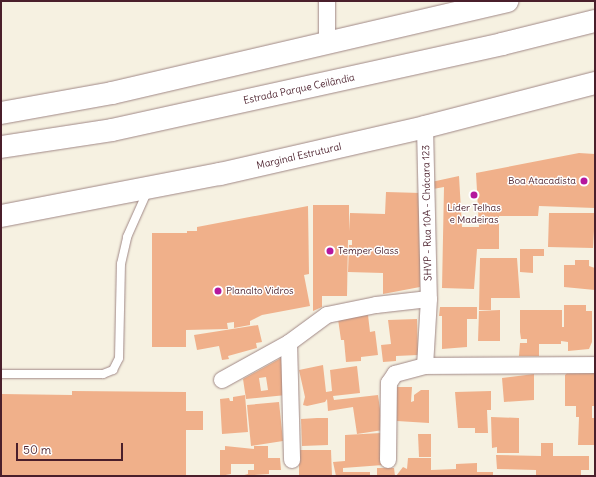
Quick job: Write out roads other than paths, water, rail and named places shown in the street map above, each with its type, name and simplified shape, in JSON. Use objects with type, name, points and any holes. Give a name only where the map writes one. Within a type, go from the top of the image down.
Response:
[{"type":"main road","points":[[1,113],[112,93],[507,1]]},
{"type":"main road","name":"Estrada Parque Ceilândia","points":[[1,147],[112,130],[502,44],[595,21]]},
{"type":"main road","name":"Marginal Estrutural","points":[[1,216],[149,187],[425,127],[595,83]]},
{"type":"street","points":[[327,1],[327,43]]},
{"type":"street","name":"SHVP - Rua 10A - Chácara 123","points":[[425,127],[429,299],[426,366]]},
{"type":"street","points":[[222,380],[289,343],[327,315],[376,305],[429,299]]},
{"type":"street","points":[[289,343],[292,460]]},
{"type":"street","points":[[388,460],[392,377],[426,366],[595,365]]},
{"type":"lane","points":[[1,374],[103,374],[113,370],[119,358],[122,264],[126,237],[149,187]]},
{"type":"place","name":"Boa Atacadista","points":[[584,181]]},
{"type":"place","name":"Líder Telhas e Madeiras","points":[[474,195]]},
{"type":"place","name":"Temper Glass","points":[[330,251]]},
{"type":"place","name":"Planalto Vidros","points":[[218,291]]}]
